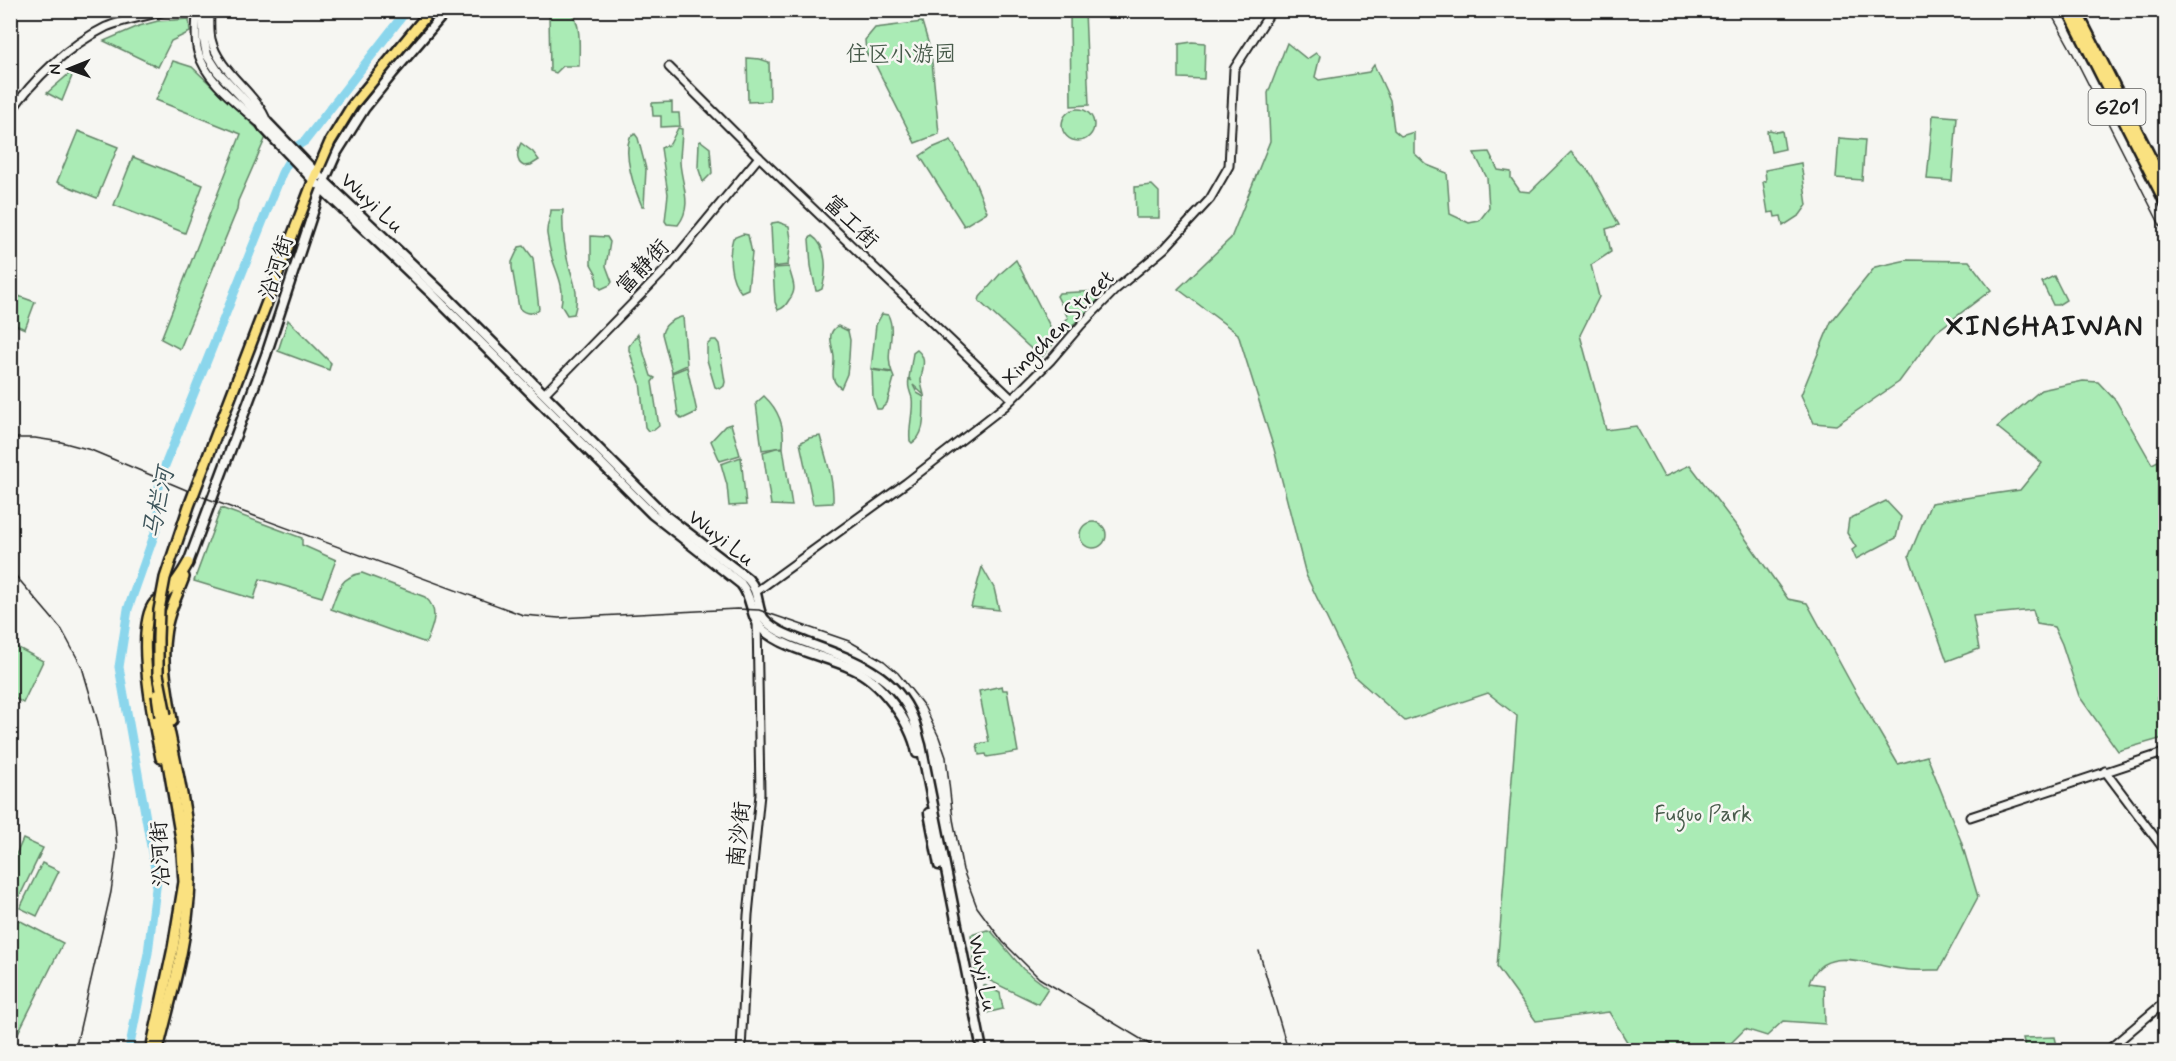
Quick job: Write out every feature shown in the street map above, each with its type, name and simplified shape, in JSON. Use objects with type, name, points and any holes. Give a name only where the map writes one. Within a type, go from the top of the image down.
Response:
[{"type":"highway","points":[[163,715],[154,675],[155,610],[161,577],[185,504],[310,177],[327,140],[349,103],[424,10]]},
{"type":"highway","points":[[163,715],[158,674],[159,610],[165,578],[189,506],[330,142],[352,106],[431,10]]},
{"type":"highway","name":"G201","points":[[2068,10],[2166,204]]},
{"type":"highway","name":"G201","points":[[2076,10],[2166,188]]},
{"type":"highway","points":[[184,882],[149,697],[147,624],[153,604],[163,597],[181,576],[188,563]]},
{"type":"highway","points":[[165,634],[188,563]]},
{"type":"highway","points":[[163,597],[168,601],[164,663],[187,830]]},
{"type":"highway","name":"沿河街","points":[[163,715],[187,830],[191,882],[183,947],[168,988]]},
{"type":"highway","name":"沿河街","points":[[163,715],[181,839],[184,882],[168,988]]},
{"type":"highway","points":[[159,1050],[167,1013],[168,988]]},
{"type":"highway","points":[[150,1050],[168,988]]},
{"type":"main road","points":[[204,10],[204,40],[207,55],[218,72],[321,182]]},
{"type":"main road","name":"沿河街","points":[[188,563],[266,355],[321,182],[364,109],[447,10]]},
{"type":"main road","name":"Wuyi Lu","points":[[321,182],[423,273],[666,516],[748,579],[757,591],[759,610],[766,622],[779,630],[859,663],[885,679],[904,700],[914,718],[921,745],[982,1050]]},
{"type":"main road","name":"Wuyi Lu","points":[[321,182],[652,514],[741,584],[751,600],[756,622],[788,644],[852,668],[898,710],[916,746],[976,1050]]},
{"type":"street","points":[[10,113],[25,91],[83,41],[107,27],[169,10]]},
{"type":"street","points":[[197,10],[196,45],[203,65],[213,79],[265,124]]},
{"type":"street","points":[[210,10],[211,39],[216,52],[262,109],[265,124]]},
{"type":"street","name":"Xingchen Street","points":[[757,591],[906,483],[1012,399],[1109,296],[1165,248],[1210,199],[1229,166],[1234,69],[1272,10]]},
{"type":"street","name":"富工街","points":[[669,67],[759,157],[1012,399]]},
{"type":"street","name":"富静街","points":[[545,393],[668,268],[759,157]]},
{"type":"street","name":"南沙街","points":[[741,1050],[748,915],[760,794],[756,622],[759,610]]},
{"type":"street","points":[[1970,817],[2104,771],[2166,753]]},
{"type":"street","points":[[2104,771],[2166,852]]},
{"type":"street","points":[[2109,1050],[2166,1001]]},
{"type":"green space","points":[[552,11],[567,12],[575,18],[579,38],[579,66],[563,66],[556,73],[550,71],[549,15]]},
{"type":"green space","points":[[1070,11],[1085,11],[1089,105],[1071,106]]},
{"type":"green space","points":[[189,19],[190,32],[171,41],[158,67],[104,41],[139,26],[158,21]]},
{"type":"green space","name":"住区小游园","points":[[922,22],[931,52],[939,134],[915,143],[875,64],[866,53],[865,40],[875,28]]},
{"type":"green space","points":[[1205,43],[1204,79],[1179,78],[1179,44]]},
{"type":"green space","name":"Fuguo Park","points":[[1287,43],[1307,59],[1316,53],[1320,56],[1315,77],[1319,80],[1369,72],[1374,65],[1390,100],[1394,130],[1401,136],[1414,132],[1414,153],[1427,165],[1447,173],[1450,214],[1469,223],[1479,221],[1489,208],[1487,178],[1474,153],[1489,152],[1498,170],[1511,172],[1511,178],[1520,191],[1530,192],[1571,152],[1591,174],[1619,225],[1606,229],[1611,252],[1591,265],[1599,297],[1580,335],[1606,430],[1636,426],[1664,477],[1690,465],[1788,599],[1807,603],[1898,764],[1927,756],[1961,841],[1978,897],[1939,970],[1906,970],[1849,960],[1825,963],[1816,971],[1809,983],[1824,985],[1825,1024],[1783,1021],[1767,1036],[1745,1029],[1724,1050],[1632,1050],[1609,1012],[1536,1021],[1497,967],[1517,716],[1488,693],[1405,721],[1355,677],[1306,575],[1274,449],[1238,334],[1178,289],[1231,238],[1270,141],[1268,93]]},
{"type":"green space","points":[[747,58],[769,62],[770,101],[748,102]]},
{"type":"green space","points":[[173,61],[192,67],[266,137],[238,201],[237,210],[180,349],[161,339],[241,134],[156,100]]},
{"type":"green space","points":[[70,73],[72,76],[62,101],[47,93]]},
{"type":"green space","points":[[672,102],[672,113],[679,113],[680,126],[661,127],[661,116],[653,116],[652,103]]},
{"type":"green space","points":[[1078,109],[1090,113],[1094,125],[1090,137],[1078,141],[1066,137],[1062,125],[1066,113]]},
{"type":"green space","points":[[1933,115],[1957,117],[1952,181],[1927,179]]},
{"type":"green space","points":[[678,128],[682,129],[680,162],[686,202],[683,217],[678,225],[667,224],[665,221],[668,194],[661,148],[670,144]]},
{"type":"green space","points":[[78,131],[118,147],[97,198],[57,182]]},
{"type":"green space","points":[[1767,131],[1782,131],[1785,149],[1771,152]]},
{"type":"green space","points":[[635,134],[646,169],[644,206],[642,206],[630,172],[628,144],[630,137]]},
{"type":"green space","points":[[1839,138],[1865,140],[1862,180],[1836,178]]},
{"type":"green space","points":[[951,140],[975,182],[987,212],[964,226],[920,156]]},
{"type":"green space","points":[[701,141],[710,148],[712,173],[703,182],[698,167],[699,142]]},
{"type":"green space","points":[[521,143],[539,160],[531,165],[521,164],[518,156]]},
{"type":"green space","points":[[133,157],[203,185],[185,233],[114,205]]},
{"type":"green space","points":[[1801,163],[1807,205],[1800,215],[1783,226],[1781,216],[1775,217],[1774,212],[1768,213],[1763,182],[1766,181],[1765,170]]},
{"type":"green space","points":[[1152,185],[1159,192],[1159,218],[1136,218],[1135,187]]},
{"type":"green space","points":[[551,210],[563,210],[565,246],[576,292],[574,314],[567,315],[561,305],[561,286],[547,234]]},
{"type":"green space","points":[[778,222],[789,226],[791,239],[788,265],[773,267],[771,226],[772,223]]},
{"type":"green space","points":[[743,234],[748,235],[752,253],[748,289],[741,292],[732,273],[730,251],[733,238]]},
{"type":"green space","points":[[591,236],[607,237],[610,242],[606,266],[612,282],[601,289],[597,284],[596,273],[591,264]]},
{"type":"green space","points":[[812,236],[821,246],[825,260],[824,283],[822,289],[818,291],[816,291],[811,266],[809,239]]},
{"type":"green space","points":[[524,246],[533,258],[539,309],[531,313],[526,313],[519,308],[512,268],[512,262],[519,247]]},
{"type":"green space","points":[[1016,260],[1057,340],[1041,358],[979,301],[1001,273]]},
{"type":"green space","points":[[1907,260],[1969,261],[1991,290],[1936,332],[1899,382],[1836,425],[1814,423],[1801,395],[1831,322],[1875,267]]},
{"type":"green space","points":[[789,267],[794,292],[786,305],[778,310],[775,302],[773,268]]},
{"type":"green space","points":[[2054,276],[2066,300],[2058,305],[2053,305],[2042,282]]},
{"type":"green space","points":[[1100,291],[1103,295],[1064,334],[1058,327],[1068,318],[1057,296],[1059,293]]},
{"type":"green space","points":[[10,293],[35,302],[25,329],[11,323]]},
{"type":"green space","points":[[882,314],[888,315],[890,322],[889,358],[892,372],[871,369],[876,325]]},
{"type":"green space","points":[[683,317],[687,365],[672,372],[662,334],[669,323]]},
{"type":"green space","points":[[288,320],[331,363],[329,370],[278,351]]},
{"type":"green space","points":[[838,326],[848,331],[850,340],[847,374],[841,388],[833,378],[834,357],[831,340],[832,332]]},
{"type":"green space","points":[[638,334],[651,376],[655,378],[652,382],[659,426],[648,431],[645,427],[640,382],[629,350],[629,346]]},
{"type":"green space","points":[[712,340],[716,340],[719,344],[725,382],[720,389],[715,387],[707,360],[707,345]]},
{"type":"green space","points":[[917,350],[923,360],[921,380],[924,395],[913,385],[917,393],[924,397],[924,416],[920,434],[912,443],[910,436],[912,398],[908,382],[909,379],[912,381],[909,378],[913,353]]},
{"type":"green space","points":[[687,367],[697,412],[682,419],[678,415],[672,373]]},
{"type":"green space","points":[[872,370],[892,373],[894,378],[887,403],[881,409],[877,409],[873,398]]},
{"type":"green space","points":[[2083,381],[2098,382],[2116,401],[2152,464],[2160,460],[2165,469],[2166,684],[2157,698],[2163,738],[2118,751],[2079,696],[2054,627],[2037,624],[2033,610],[1973,616],[1979,649],[1947,661],[1909,556],[1931,503],[2020,490],[2042,463],[1997,427],[2041,390]]},
{"type":"green space","points":[[764,396],[780,419],[783,447],[762,450],[756,403]]},
{"type":"green space","points":[[731,424],[740,455],[720,461],[711,441],[725,426]]},
{"type":"green space","points":[[820,436],[831,477],[833,503],[813,504],[800,443]]},
{"type":"green space","points":[[783,448],[792,506],[771,505],[763,452]]},
{"type":"green space","points":[[741,457],[746,505],[729,506],[727,485],[721,464]]},
{"type":"green space","points":[[1886,501],[1901,517],[1896,538],[1856,559],[1852,550],[1856,547],[1847,533],[1849,519]]},
{"type":"green space","points":[[221,508],[302,538],[302,545],[336,560],[322,597],[260,579],[254,599],[194,581]]},
{"type":"green space","points":[[1093,522],[1102,526],[1106,535],[1102,544],[1093,548],[1084,544],[1080,535],[1084,526]]},
{"type":"green space","points":[[982,567],[994,588],[999,610],[971,607]]},
{"type":"green space","points":[[362,573],[425,597],[430,602],[434,619],[426,643],[331,609],[341,585],[349,577]]},
{"type":"green space","points":[[11,644],[43,661],[23,703],[11,696]]},
{"type":"green space","points":[[1002,686],[1003,690],[1007,690],[1018,752],[987,757],[986,754],[979,755],[977,744],[989,742],[979,691]]},
{"type":"green space","points":[[23,839],[43,848],[15,906],[11,904],[11,866]]},
{"type":"green space","points":[[42,863],[59,871],[37,916],[20,908]]},
{"type":"green space","points":[[11,916],[63,943],[11,1047]]},
{"type":"green space","points":[[991,931],[1023,969],[1048,988],[1038,1004],[978,975],[975,971],[971,935]]},
{"type":"green space","points":[[984,985],[1000,993],[1003,1009],[986,1013],[981,991]]},
{"type":"green space","points":[[2055,1037],[2058,1050],[2026,1050],[2023,1038]]},
{"type":"waterway","name":"马栏河","points":[[129,1050],[148,953],[157,880],[119,667],[128,609],[157,527],[160,505],[158,491],[164,468],[282,173],[297,146],[305,141],[407,10]]},
{"type":"tram line","points":[[2049,10],[2166,237]]},
{"type":"railway","points":[[10,438],[35,438],[91,450],[203,497],[523,615],[559,618],[737,609],[759,610],[849,641],[884,661],[898,673],[924,706],[946,757],[953,819],[963,870],[977,907],[1003,942],[1039,978],[1159,1050]]},
{"type":"railway","points":[[10,569],[62,630],[82,667],[98,722],[115,821],[117,848],[111,892],[75,1050]]},
{"type":"railway","points":[[1259,951],[1288,1050]]},
{"type":"district","name":"XINGHAIWAN","points":[[2045,325]]}]
